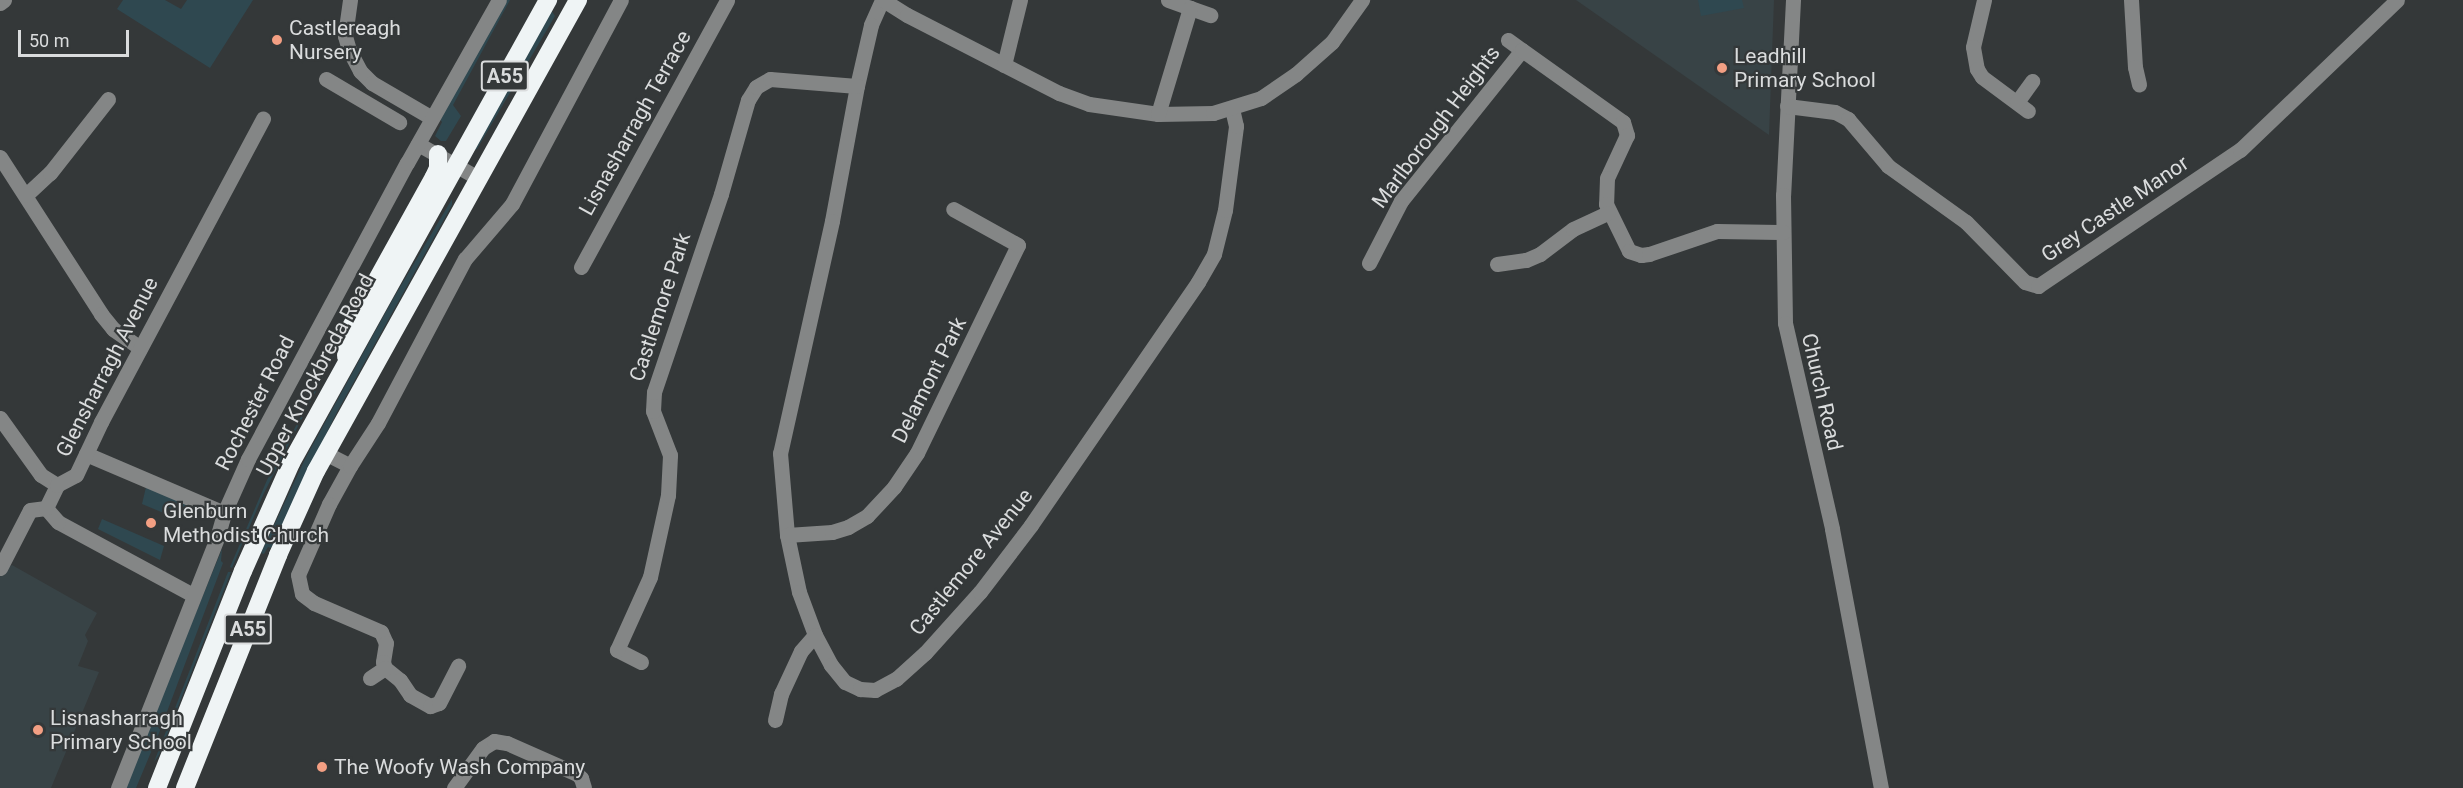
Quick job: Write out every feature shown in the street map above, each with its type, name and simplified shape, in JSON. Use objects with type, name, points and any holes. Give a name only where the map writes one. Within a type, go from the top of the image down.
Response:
[{"type":"highway","name":"Upper Knockbreda Road","points":[[157,788],[266,517],[291,463],[548,0]]},
{"type":"highway","name":"A55","points":[[185,788],[278,555],[325,453],[578,0]]},
{"type":"highway","points":[[346,361],[348,332],[434,177],[438,168],[438,154]]},
{"type":"street","points":[[0,3],[4,0]]},
{"type":"street","points":[[350,0],[345,36],[349,50],[360,71],[372,83],[432,118]]},
{"type":"street","name":"Rochester Road","points":[[118,788],[221,528],[224,513],[256,442],[432,118],[499,0]]},
{"type":"street","points":[[458,666],[439,703],[430,706],[410,695],[400,680],[385,668],[383,657],[386,643],[381,632],[306,598],[299,588],[298,575],[329,504],[378,423],[465,259],[512,204],[621,0]]},
{"type":"street","name":"Lisnasharragh Terrace","points":[[581,267],[728,0]]},
{"type":"street","points":[[882,0],[1059,93],[1089,104],[1158,114],[1212,113],[1261,98],[1296,74],[1332,42],[1362,0]]},
{"type":"street","name":"Castlemore Avenue","points":[[882,0],[871,25],[856,86],[832,220],[780,453],[787,535],[799,592],[815,635],[831,665],[845,682],[860,689],[875,690],[896,680],[925,653],[980,592],[1031,525],[1152,350],[1214,254],[1232,160],[1236,126],[1232,108]]},
{"type":"street","points":[[1004,65],[1020,0]]},
{"type":"street","points":[[1168,0],[1210,15]]},
{"type":"street","name":"Church Road","points":[[1793,0],[1783,232],[1784,306],[1788,339],[1832,529],[1881,788]]},
{"type":"street","points":[[1984,0],[1973,47],[1975,64],[1982,77],[2023,107],[2032,81]]},
{"type":"street","points":[[2131,0],[2135,67],[2139,85]]},
{"type":"street","name":"Grey Castle Manor","points":[[1788,106],[1835,112],[1848,119],[1888,166],[1966,222],[2025,282],[2038,286],[2240,150],[2397,0]]},
{"type":"street","points":[[1158,114],[1190,8]]},
{"type":"street","name":"Marlborough Heights","points":[[1508,40],[1623,122],[1627,135],[1607,178],[1605,204],[1629,251],[1641,255],[1717,231],[1783,232]]},
{"type":"street","name":"Marlborough Heights","points":[[1369,263],[1401,201],[1522,50]]},
{"type":"street","points":[[326,79],[399,122]]},
{"type":"street","name":"Castlemore Park","points":[[641,662],[617,650],[650,577],[668,495],[670,455],[652,411],[654,392],[721,194],[748,100],[756,87],[770,79],[856,86]]},
{"type":"street","points":[[375,108],[386,91]]},
{"type":"street","points":[[26,195],[50,172],[108,99]]},
{"type":"street","name":"Glensharragh Avenue","points":[[46,508],[57,484],[76,475],[140,348],[263,118]]},
{"type":"street","points":[[418,144],[456,163],[478,178]]},
{"type":"street","points":[[0,157],[101,314],[113,329],[140,348]]},
{"type":"street","name":"Delamont Park","points":[[787,535],[832,532],[848,527],[867,516],[894,487],[922,444],[1018,245],[953,209]]},
{"type":"street","points":[[1497,264],[1526,260],[1540,254],[1573,229],[1608,213]]},
{"type":"street","points":[[0,418],[41,475],[57,484]]},
{"type":"street","points":[[325,453],[350,466]]},
{"type":"street","points":[[86,454],[224,513]]},
{"type":"street","points":[[0,568],[30,510],[46,508],[58,522],[193,595]]},
{"type":"street","points":[[775,720],[786,683],[801,651],[815,635]]},
{"type":"street","points":[[370,678],[385,668]]},
{"type":"street","points":[[454,788],[483,748],[488,743],[500,741],[576,774],[584,788]]},
{"type":"shaded area","points":[[123,0],[165,0],[181,9],[187,0],[253,0],[210,68],[117,9]]},
{"type":"shaded area","points":[[507,0],[510,0],[453,105],[461,116],[446,141],[441,141],[435,136],[442,122],[439,118]]},
{"type":"shaded area","name":"Leadhill Primary School","points":[[1576,0],[1774,0],[1769,135]]},
{"type":"shaded area","points":[[1698,0],[1742,0],[1744,8],[1701,16]]},
{"type":"shaded area","points":[[551,10],[555,16],[477,149],[473,150]]},
{"type":"shaded area","points":[[452,199],[452,205],[336,414],[271,548],[268,547],[264,554],[261,553],[306,457],[393,299]]},
{"type":"shaded area","points":[[344,336],[264,493],[232,568],[230,567],[267,480]]},
{"type":"shaded area","points":[[146,487],[187,504],[182,516],[180,515],[178,519],[142,504]]},
{"type":"shaded area","points":[[102,519],[164,546],[160,560],[98,529]]},
{"type":"shaded area","points":[[222,549],[221,561],[223,563],[159,733],[136,788],[124,788]]},
{"type":"shaded area","name":"Lisnasharragh Primary School","points":[[12,565],[97,613],[85,635],[88,641],[78,666],[99,672],[51,788],[0,788],[0,570],[5,570]]},
{"type":"shaded area","points":[[228,572],[231,572],[159,755],[154,762]]},
{"type":"place","name":"Castlereagh Nursery","points":[[277,40]]},
{"type":"place","name":"Leadhill Primary School","points":[[1722,68]]},
{"type":"place","name":"Glenburn Methodist Church","points":[[151,523]]},
{"type":"place","name":"Lisnasharragh Primary School","points":[[38,730]]},
{"type":"place","name":"The Woofy Wash Company","points":[[322,767]]}]
